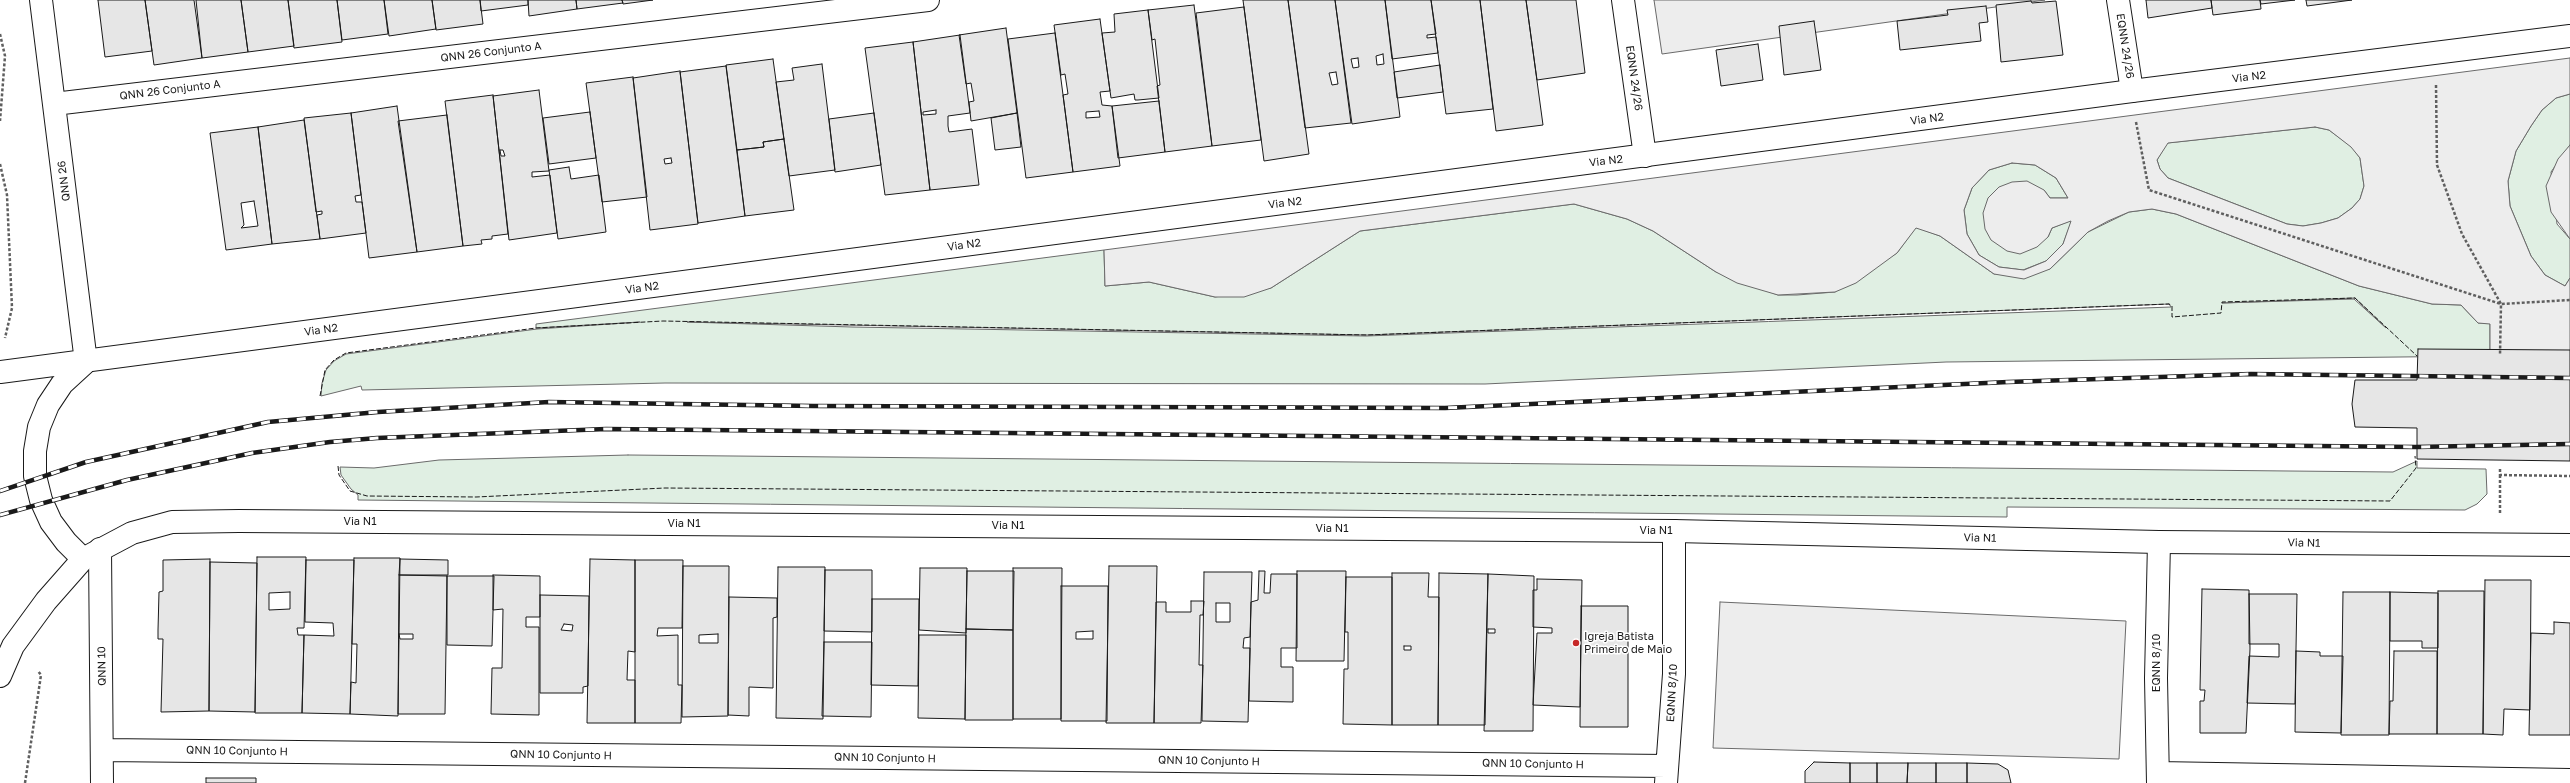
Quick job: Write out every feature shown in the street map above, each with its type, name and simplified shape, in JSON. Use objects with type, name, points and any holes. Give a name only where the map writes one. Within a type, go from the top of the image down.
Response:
[{"type":"main road","name":"QNN 26","points":[[41,0],[86,362]]},
{"type":"main road","name":"QNN 26 Conjunto A","points":[[54,104],[928,0]]},
{"type":"main road","name":"EQNN 24/26","points":[[1623,0],[1645,156]]},
{"type":"main road","name":"EQNN 24/26","points":[[2118,0],[2132,91]]},
{"type":"main road","name":"Via N2","points":[[0,372],[86,362],[2132,91],[2570,36]]},
{"type":"main road","points":[[0,676],[13,646],[46,601],[92,554],[66,542],[51,522],[41,500],[35,476],[35,452],[39,427],[48,405],[62,384],[86,362]]},
{"type":"main road","name":"Via N1","points":[[92,554],[132,533],[172,522],[239,521],[1674,531],[2159,542],[2570,546]]},
{"type":"main road","name":"EQNN 8/10","points":[[1667,774],[1674,674],[1674,531]]},
{"type":"main road","name":"EQNN 8/10","points":[[2158,778],[2156,678],[2159,542]]},
{"type":"main road","name":"QNN 10","points":[[92,554],[103,750],[102,783]]},
{"type":"main road","name":"QNN 10 Conjunto H","points":[[103,750],[1667,774]]},
{"type":"main road","points":[[2158,778],[2570,780]]},
{"type":"path","points":[[0,34],[6,56],[0,122]]},
{"type":"path","points":[[2438,53],[2435,90],[2437,165],[2462,234],[2501,304],[2500,355]]},
{"type":"path","points":[[2128,122],[2136,121],[2149,190],[2501,304],[2570,300]]},
{"type":"path","points":[[0,164],[7,195],[12,308],[3,343]]},
{"type":"path","points":[[2500,469],[2500,499]]},
{"type":"path","points":[[2500,475],[2570,476]]},
{"type":"path","points":[[13,646],[41,675],[25,783]]},
{"type":"green space","points":[[2570,94],[2570,145],[2551,172],[2557,224],[2570,239],[2570,278],[2565,286],[2545,275],[2531,256],[2510,206],[2508,181],[2516,151],[2542,110],[2556,98]]},
{"type":"green space","points":[[2315,127],[2329,130],[2352,147],[2360,158],[2364,186],[2360,199],[2352,208],[2338,218],[2321,223],[2303,226],[2287,224],[2168,178],[2160,169],[2157,160],[2167,143]]},
{"type":"green space","points":[[2012,163],[2035,165],[2056,178],[2068,198],[2050,198],[2044,190],[2048,237],[2052,228],[2072,220],[2063,244],[2046,261],[2023,270],[1999,267],[1979,255],[1967,234],[1964,210],[1972,188],[1989,170]]},
{"type":"green space","points":[[1574,204],[1627,219],[1653,231],[1716,272],[1778,295],[1797,295],[1835,292],[1897,253],[1916,227],[1940,236],[1994,274],[2050,269],[2088,232],[2129,212],[2152,209],[2176,214],[2359,286],[2432,304],[2461,305],[2478,323],[2490,323],[2490,356],[1946,362],[1485,384],[665,383],[362,390],[361,386],[321,396],[322,383],[326,370],[334,361],[346,354],[537,329],[640,322],[536,328],[536,324],[1104,250],[1105,286],[1149,282],[1215,297],[1271,288],[1360,231]],"holes":[[[2355,298],[2386,328],[2354,299],[2222,303]],[[2169,304],[2171,307],[1366,336],[852,327],[687,322],[1367,335]]]},
{"type":"green space","points":[[628,455],[2393,472],[2417,461],[2417,468],[2486,469],[2487,494],[2477,504],[2465,510],[2007,507],[2007,517],[358,500],[358,495],[351,489],[341,475],[340,467],[374,468],[439,460]]},
{"type":"shaded area","points":[[1654,0],[2045,0],[1662,54]]},
{"type":"shaded area","points":[[2570,58],[2570,94],[2556,98],[2542,110],[2516,151],[2508,181],[2510,206],[2531,256],[2545,275],[2565,286],[2570,278],[2570,357],[2490,356],[2490,324],[2478,323],[2461,305],[2432,304],[2359,286],[2176,214],[2152,209],[2129,212],[2108,221],[2088,232],[2050,269],[2024,279],[1994,274],[1940,236],[1916,228],[1897,253],[1856,283],[1835,292],[1778,295],[1737,283],[1716,272],[1653,231],[1627,219],[1574,204],[1360,231],[1271,288],[1244,297],[1215,297],[1149,282],[1105,286],[1104,250]],"holes":[[[2315,127],[2329,130],[2351,147],[2360,158],[2364,186],[2360,199],[2352,208],[2338,218],[2321,223],[2303,226],[2287,224],[2168,178],[2160,169],[2157,160],[2168,143]],[[2012,163],[2035,165],[2056,178],[2068,198],[2050,198],[2044,190],[2027,181],[2012,182],[1999,187],[1988,198],[1983,213],[1985,229],[1991,240],[2007,251],[2020,254],[2037,247],[2048,237],[2052,228],[2071,221],[2063,244],[2046,261],[2024,270],[1999,267],[1979,255],[1967,234],[1964,210],[1972,188],[1989,170]]]},
{"type":"shaded area","points":[[2570,145],[2570,239],[2551,212],[2546,186],[2558,159]]},
{"type":"shaded area","points":[[1720,602],[2126,621],[2119,759],[1713,748]]},
{"type":"building","points":[[98,0],[145,0],[152,51],[105,57]]},
{"type":"building","points":[[145,0],[194,0],[202,58],[154,65]]},
{"type":"building","points":[[196,0],[241,0],[248,52],[202,58]]},
{"type":"building","points":[[241,0],[288,0],[294,46],[248,52]]},
{"type":"building","points":[[288,0],[337,0],[342,42],[294,48]]},
{"type":"building","points":[[337,0],[384,0],[388,34],[342,40]]},
{"type":"building","points":[[384,0],[432,0],[436,29],[389,36]]},
{"type":"building","points":[[432,0],[480,0],[483,24],[436,30]]},
{"type":"building","points":[[480,0],[528,0],[528,5],[481,11]]},
{"type":"building","points":[[528,0],[576,0],[577,9],[529,16]]},
{"type":"building","points":[[576,0],[622,0],[623,3],[577,9]]},
{"type":"building","points":[[622,0],[653,0],[623,4]]},
{"type":"building","points":[[1243,0],[1288,0],[1309,154],[1264,161]]},
{"type":"building","points":[[1288,0],[1335,0],[1351,123],[1305,128]],"holes":[[[1336,72],[1338,84],[1332,85],[1329,73]]]},
{"type":"building","points":[[1335,0],[1385,0],[1400,117],[1352,124]],"holes":[[[1383,54],[1384,64],[1377,65],[1376,56]],[[1358,58],[1359,67],[1353,68],[1351,59]]]},
{"type":"building","points":[[1385,0],[1431,0],[1436,34],[1427,35],[1427,38],[1436,37],[1438,53],[1392,59]]},
{"type":"building","points":[[1431,0],[1480,0],[1493,109],[1446,114]]},
{"type":"building","points":[[1480,0],[1526,0],[1543,125],[1496,131]]},
{"type":"building","points":[[1526,0],[1576,0],[1585,73],[1537,80]]},
{"type":"building","points":[[2146,0],[2211,0],[2212,8],[2148,18]]},
{"type":"building","points":[[2211,0],[2260,0],[2261,9],[2213,15]]},
{"type":"building","points":[[2260,0],[2295,0],[2261,4]]},
{"type":"building","points":[[2306,0],[2352,0],[2307,6]]},
{"type":"building","points":[[2031,1],[2032,3],[2056,1],[2063,55],[2001,62],[1996,5]]},
{"type":"building","points":[[1194,5],[1212,146],[1165,152],[1157,86],[1160,85],[1155,39],[1152,40],[1148,10]]},
{"type":"building","points":[[1986,6],[1988,22],[1979,23],[1981,41],[1900,50],[1897,21],[1948,15],[1947,10]]},
{"type":"building","points":[[1244,7],[1261,140],[1212,146],[1196,13]]},
{"type":"building","points":[[1148,10],[1159,98],[1135,100],[1134,94],[1111,98],[1102,33],[1115,32],[1114,14]]},
{"type":"building","points":[[1100,19],[1110,91],[1100,92],[1102,105],[1112,106],[1120,166],[1073,172],[1063,95],[1068,94],[1065,74],[1061,75],[1054,25]],"holes":[[[1099,111],[1100,117],[1086,118],[1086,112]]]},
{"type":"building","points":[[1814,21],[1821,70],[1784,75],[1779,26]]},
{"type":"building","points":[[1006,28],[1017,113],[971,121],[969,102],[974,101],[971,83],[966,84],[959,35]]},
{"type":"building","points":[[1055,33],[1073,172],[1026,178],[1008,39]]},
{"type":"building","points":[[960,35],[970,113],[948,116],[948,126],[949,132],[972,129],[979,185],[930,190],[913,42]],"holes":[[[936,110],[936,114],[923,115],[923,112]]]},
{"type":"building","points":[[913,42],[930,190],[885,195],[865,48]]},
{"type":"building","points":[[1758,44],[1763,80],[1721,86],[1716,50]]},
{"type":"building","points":[[773,59],[784,139],[763,142],[764,147],[737,150],[726,65]]},
{"type":"building","points":[[822,64],[835,170],[789,176],[776,82],[794,80],[792,68]]},
{"type":"building","points":[[1440,65],[1443,92],[1397,98],[1394,72]]},
{"type":"building","points":[[726,66],[745,216],[698,223],[680,72]]},
{"type":"building","points":[[680,71],[698,224],[650,230],[633,78]],"holes":[[[671,158],[672,163],[665,164],[664,159]]]},
{"type":"building","points":[[633,77],[647,197],[602,202],[586,83]]},
{"type":"building","points":[[539,90],[549,171],[532,172],[532,177],[550,175],[557,233],[509,240],[493,96]],"holes":[[[500,150],[503,150],[505,156],[501,156]]]},
{"type":"building","points":[[493,95],[508,234],[492,236],[492,239],[481,240],[482,244],[463,246],[445,101]]},
{"type":"building","points":[[1159,101],[1165,152],[1118,158],[1112,106]]},
{"type":"building","points":[[397,106],[417,252],[369,258],[351,113]]},
{"type":"building","points":[[590,112],[596,158],[549,164],[543,118]]},
{"type":"building","points":[[351,113],[361,195],[355,196],[356,202],[362,202],[366,233],[320,239],[317,215],[322,214],[322,211],[316,212],[304,118]]},
{"type":"building","points":[[874,113],[881,165],[835,172],[829,119]]},
{"type":"building","points":[[1017,113],[1021,147],[995,150],[991,118]]},
{"type":"building","points":[[447,115],[463,246],[417,252],[398,121]]},
{"type":"building","points":[[304,120],[320,239],[272,244],[258,127]]},
{"type":"building","points":[[258,127],[272,244],[226,250],[210,133]],"holes":[[[254,201],[258,226],[241,228],[244,225],[241,203]]]},
{"type":"building","points":[[784,139],[794,210],[745,216],[737,150],[764,147],[763,142]]},
{"type":"building","points":[[569,167],[571,179],[599,175],[606,232],[558,239],[549,170]]},
{"type":"building","points":[[2418,349],[2570,350],[2570,461],[2417,459],[2417,428],[2355,427],[2352,404],[2355,380],[2417,380]]},
{"type":"building","points":[[257,557],[306,557],[304,628],[297,628],[298,635],[304,635],[302,713],[255,713]],"holes":[[[290,592],[290,609],[269,610],[269,593]]]},
{"type":"building","points":[[354,558],[400,558],[398,716],[350,714],[351,682],[356,683],[357,644],[352,644]]},
{"type":"building","points":[[210,559],[209,711],[161,712],[163,639],[158,639],[158,630],[159,592],[163,591],[163,560]]},
{"type":"building","points":[[400,559],[448,560],[448,575],[399,575]]},
{"type":"building","points":[[590,559],[635,560],[635,652],[628,651],[627,680],[635,680],[635,723],[587,723]]},
{"type":"building","points":[[306,560],[354,560],[350,714],[302,713],[304,635],[334,636],[333,623],[305,622]]},
{"type":"building","points":[[635,560],[683,560],[682,628],[658,628],[657,636],[678,635],[678,685],[682,685],[681,723],[635,723]]},
{"type":"building","points":[[210,562],[257,563],[255,712],[209,711]]},
{"type":"building","points":[[683,566],[729,566],[728,716],[682,717]],"holes":[[[718,634],[718,643],[699,643],[699,635]]]},
{"type":"building","points":[[1109,566],[1157,566],[1154,723],[1106,723]]},
{"type":"building","points":[[778,567],[825,567],[823,719],[776,718]]},
{"type":"building","points":[[920,568],[967,568],[966,633],[919,630]]},
{"type":"building","points":[[1013,568],[1062,568],[1061,719],[1013,719]]},
{"type":"building","points":[[825,570],[872,570],[872,632],[824,631]]},
{"type":"building","points":[[967,571],[1014,571],[1013,630],[966,629]]},
{"type":"building","points":[[1259,571],[1265,571],[1264,593],[1270,593],[1271,574],[1297,574],[1297,648],[1281,648],[1281,667],[1293,667],[1293,702],[1249,701],[1251,602],[1258,600]]},
{"type":"building","points":[[1297,571],[1346,571],[1344,661],[1296,661]]},
{"type":"building","points":[[1204,572],[1252,572],[1250,637],[1244,638],[1243,648],[1250,648],[1248,722],[1202,721]],"holes":[[[1216,603],[1230,603],[1230,622],[1216,622]]]},
{"type":"building","points":[[1392,573],[1429,573],[1428,597],[1439,597],[1438,725],[1392,725]],"holes":[[[1404,646],[1411,646],[1411,650],[1404,650]]]},
{"type":"building","points":[[1439,573],[1488,574],[1485,725],[1438,725]]},
{"type":"building","points":[[1488,574],[1534,576],[1533,731],[1484,731]],"holes":[[[1488,629],[1495,629],[1495,633],[1488,633]]]},
{"type":"building","points":[[399,575],[447,576],[445,714],[398,714]],"holes":[[[399,634],[413,634],[413,639],[400,639]]]},
{"type":"building","points":[[493,575],[540,576],[540,617],[526,617],[526,627],[539,627],[539,715],[491,714],[492,668],[502,668],[503,609],[493,610]]},
{"type":"building","points":[[447,576],[494,576],[492,646],[447,645]]},
{"type":"building","points":[[1346,577],[1392,577],[1392,725],[1343,724],[1344,669],[1348,669],[1348,632],[1345,632]]},
{"type":"building","points":[[1537,579],[1582,580],[1580,707],[1533,705],[1537,633],[1552,633],[1552,628],[1533,627],[1533,590],[1537,590]]},
{"type":"building","points":[[2485,580],[2531,580],[2530,710],[2504,709],[2503,735],[2483,734]]},
{"type":"building","points":[[1061,586],[1108,586],[1107,721],[1061,721]],"holes":[[[1093,631],[1093,639],[1076,639],[1076,632]]]},
{"type":"building","points":[[2202,589],[2249,590],[2250,649],[2246,733],[2200,733],[2200,701],[2204,701],[2205,690],[2200,690]]},
{"type":"building","points":[[2438,591],[2484,591],[2483,734],[2437,734]]},
{"type":"building","points":[[2343,592],[2390,592],[2389,735],[2341,735]]},
{"type":"building","points":[[2390,592],[2438,593],[2438,648],[2422,648],[2422,641],[2390,641]]},
{"type":"building","points":[[2249,594],[2297,594],[2295,704],[2247,703],[2249,656],[2279,657],[2279,644],[2249,644]]},
{"type":"building","points":[[540,595],[589,596],[588,686],[583,687],[583,693],[540,693]],"holes":[[[564,624],[573,625],[572,631],[561,630]]]},
{"type":"building","points":[[729,597],[777,598],[777,617],[773,618],[773,688],[749,687],[749,716],[728,715]]},
{"type":"building","points":[[872,599],[919,599],[918,686],[871,685]]},
{"type":"building","points":[[1191,601],[1204,601],[1203,615],[1200,615],[1199,665],[1203,665],[1201,723],[1154,723],[1156,602],[1166,602],[1166,612],[1191,612]]},
{"type":"building","points":[[1581,606],[1628,606],[1628,727],[1580,727]]},
{"type":"building","points":[[2554,622],[2570,623],[2570,735],[2529,735],[2531,633],[2554,634]]},
{"type":"building","points":[[966,629],[1013,630],[1013,720],[965,720]]},
{"type":"building","points":[[919,635],[966,635],[965,719],[918,718]]},
{"type":"building","points":[[824,642],[872,642],[871,717],[822,716]]},
{"type":"building","points":[[2296,651],[2320,652],[2320,656],[2343,656],[2341,733],[2295,732]]},
{"type":"building","points":[[2394,651],[2437,651],[2437,734],[2389,734],[2390,701],[2393,701]]},
{"type":"building","points":[[1814,762],[1850,763],[1850,783],[1805,783],[1805,771]]},
{"type":"building","points":[[1850,763],[1877,763],[1877,783],[1850,783]]},
{"type":"building","points":[[1877,763],[1908,763],[1907,783],[1877,783]]},
{"type":"building","points":[[1908,763],[1936,763],[1936,783],[1907,783]]},
{"type":"building","points":[[1936,763],[1967,763],[1967,783],[1936,783]]},
{"type":"building","points":[[1967,763],[1998,764],[2008,770],[2011,783],[1967,783]]},
{"type":"building","points":[[206,778],[256,778],[256,783],[206,783]]},
{"type":"railway","points":[[0,491],[86,462],[268,422],[378,412],[549,402],[813,406],[1445,408],[2008,382],[2251,374],[2570,378]]},
{"type":"railway","points":[[0,515],[127,480],[252,453],[330,442],[377,438],[606,429],[2416,447],[2570,444]]},
{"type":"fence","points":[[320,396],[325,370],[334,360],[346,353],[536,328],[663,321],[1367,335],[2169,304],[2172,306],[2172,317],[2221,313],[2222,302],[2355,298],[2417,356]]},
{"type":"fence","points":[[338,466],[339,475],[350,491],[367,496],[476,497],[665,488],[2390,501],[2416,468],[2415,456]]},
{"type":"place","name":"Igreja Batista Primeiro de Maio","points":[[1576,643]]}]
